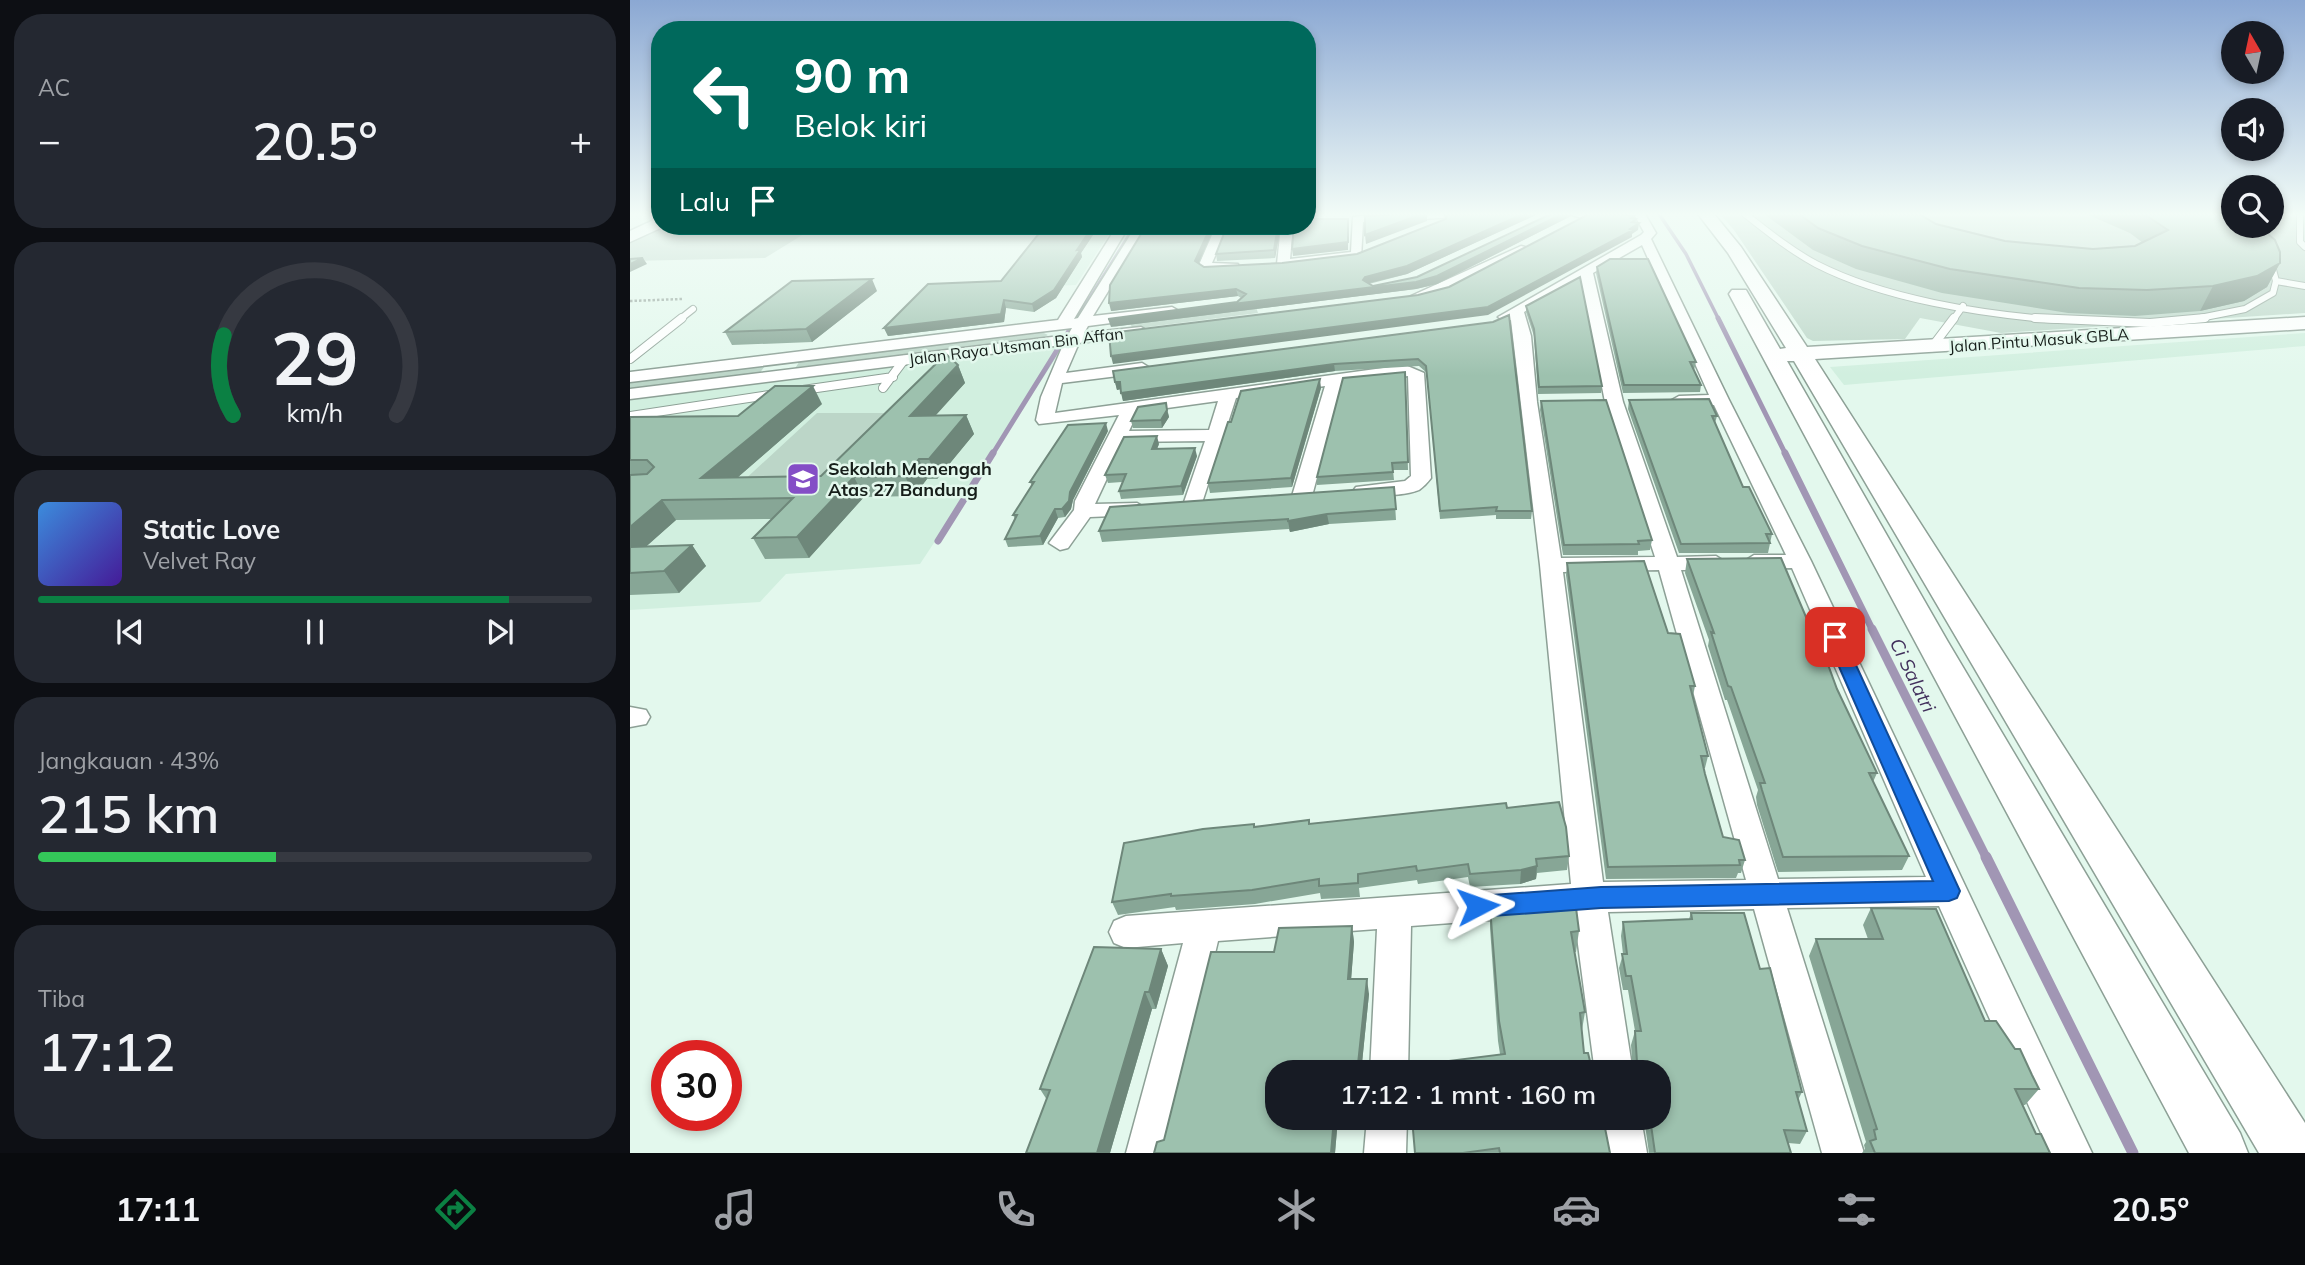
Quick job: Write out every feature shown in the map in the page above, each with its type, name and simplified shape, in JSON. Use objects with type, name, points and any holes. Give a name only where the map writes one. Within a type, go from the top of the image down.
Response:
[{"type":"street","points":[[1102,268],[1072,328],[1046,421],[1335,379],[1405,370],[1416,373],[1421,478],[1411,486],[1344,492]]},
{"type":"street","points":[[1072,328],[1113,268]]},
{"type":"street","points":[[1408,297],[1443,289],[1485,268]]},
{"type":"street","points":[[1593,268],[1506,321],[1540,402],[1551,565],[1589,898],[1612,1060]]},
{"type":"street","points":[[1659,268],[1720,400],[1800,561],[2071,1153]]},
{"type":"street","points":[[1727,268],[1787,355],[2291,1153]]},
{"type":"street","points":[[1743,268],[1931,642],[2220,1153]]},
{"type":"street","points":[[1586,272],[1579,297],[1668,565],[1843,1153]]},
{"type":"street","points":[[1544,296],[1579,297]]},
{"type":"street","name":"Jalan Raya Utsman Bin Affan","points":[[630,394],[904,360],[1041,338],[1072,328],[1193,308]]},
{"type":"street","name":"Jalan Pintu Masuk GBLA","points":[[1787,355],[2305,323]]},
{"type":"street","name":"Jalan Raya Utsman Bin Affan","points":[[1072,328],[1158,329]]},
{"type":"street","name":"Jalan Raya Utsman Bin Affan","points":[[630,377],[792,357],[1041,338]]},
{"type":"street","points":[[781,374],[792,357]]},
{"type":"street","points":[[1057,379],[1159,366]]},
{"type":"street","points":[[1302,496],[1335,379]]},
{"type":"street","points":[[1220,503],[1186,506],[1229,395]]},
{"type":"street","points":[[1667,401],[1720,400]]},
{"type":"street","points":[[1589,402],[1640,402]]},
{"type":"street","points":[[1060,543],[1084,511],[1130,410]]},
{"type":"street","points":[[1117,437],[1215,435]]},
{"type":"street","points":[[1084,511],[1151,508]]},
{"type":"street","points":[[1551,565],[1800,561]]},
{"type":"street","points":[[1126,932],[1589,898],[1765,892],[1949,891]]},
{"type":"street","points":[[1389,1060],[1395,913]]},
{"type":"street","points":[[1147,1153],[1204,928]]},
{"type":"street","points":[[1385,1153],[1386,1130]]},
{"type":"street","points":[[1623,1130],[1626,1153]]},
{"type":"lane","points":[[1825,268],[1872,285],[2022,317],[2126,323],[2204,318],[2248,309],[2273,293],[2276,281],[2271,268]]},
{"type":"lane","points":[[2276,281],[2305,286]]},
{"type":"lane","points":[[1932,346],[1963,306]]},
{"type":"lane","points":[[630,359],[694,309]]},
{"type":"lane","points":[[883,387],[904,360]]},
{"type":"lane","points":[[796,391],[893,377]]},
{"type":"lane","points":[[630,416],[782,393]]},
{"type":"path","points":[[630,301],[684,299],[697,302],[694,309]]},
{"type":"shaded area","points":[[1019,268],[1087,268],[1076,285],[1003,288]]},
{"type":"shaded area","points":[[1760,268],[2305,268],[2305,313],[2001,333],[1920,318],[1905,339],[1813,341],[1807,338]]},
{"type":"shaded area","points":[[1255,304],[1258,313],[1132,329],[1130,320]]},
{"type":"shaded area","points":[[1038,330],[1048,335],[1037,341],[794,370],[801,359]]},
{"type":"shaded area","points":[[2305,333],[2305,346],[1844,385],[1830,367]]},
{"type":"shaded area","name":"Sekolah Menengah Atas 27 Bandung","points":[[1068,340],[920,564],[786,574],[760,602],[630,610],[630,394]]},
{"type":"shaded area","points":[[767,363],[759,374],[630,390],[630,379]]},
{"type":"shaded area","points":[[817,413],[887,413],[818,482],[740,484]]},
{"type":"building","points":[[1012,268],[1069,268],[1054,290],[1032,304],[1004,300],[1001,314],[884,328],[928,284],[1001,281]]},
{"type":"building","points":[[1120,268],[1400,268],[1365,277],[1363,280],[1373,286],[1417,277],[1437,268],[1454,268],[1416,282],[1108,319],[1237,302],[1246,294],[1236,289],[1109,303],[1110,285]]},
{"type":"building","points":[[1486,268],[1562,268],[1488,307],[1111,356],[1109,333],[1418,295],[1449,287]]},
{"type":"building","points":[[1597,268],[1652,268],[1696,362],[1690,362],[1701,385],[1624,385]]},
{"type":"building","points":[[1945,268],[2271,268],[2257,276],[2213,286],[2147,290],[2079,288]]},
{"type":"building","points":[[1580,277],[1602,386],[1539,387],[1534,329],[1526,306]]},
{"type":"building","points":[[872,279],[806,329],[725,332],[792,281]]},
{"type":"building","points":[[1509,315],[1532,511],[1496,511],[1497,507],[1440,511],[1426,366],[1418,359],[1334,364],[1121,393],[1120,382],[1115,382],[1113,371],[1493,322]]},
{"type":"building","points":[[946,354],[958,365],[910,416],[966,415],[929,459],[919,459],[905,476],[854,477],[797,537],[753,538],[793,498],[662,500],[630,527],[630,475],[647,474],[654,467],[647,460],[630,460],[630,417],[738,416],[775,386],[813,386],[701,478],[821,476]]},
{"type":"building","points":[[1405,372],[1408,462],[1392,463],[1393,472],[1317,477],[1343,378]]},
{"type":"building","points":[[1320,379],[1291,478],[1208,483],[1241,391]]},
{"type":"building","points":[[1709,399],[1717,416],[1712,416],[1743,487],[1749,487],[1772,534],[1766,534],[1770,543],[1681,544],[1629,400]]},
{"type":"building","points":[[1606,400],[1652,540],[1638,541],[1639,544],[1564,545],[1541,401]]},
{"type":"building","points":[[1166,403],[1167,410],[1161,420],[1131,421],[1138,407]]},
{"type":"building","points":[[1106,423],[1070,492],[1069,501],[1062,509],[1055,509],[1040,536],[1005,539],[1017,515],[1013,515],[1034,482],[1030,482],[1068,425]]},
{"type":"building","points":[[1157,436],[1152,449],[1195,448],[1181,486],[1119,491],[1126,474],[1105,475],[1124,437]]},
{"type":"building","points":[[1394,487],[1396,509],[1327,514],[1288,521],[1099,531],[1110,507]]},
{"type":"building","points":[[692,545],[664,571],[630,573],[630,547]]},
{"type":"building","points":[[1781,558],[1817,643],[1820,643],[1837,689],[1877,773],[1869,773],[1909,856],[1783,857],[1760,783],[1765,783],[1731,687],[1728,686],[1711,632],[1714,633],[1687,559]]},
{"type":"building","points":[[1644,561],[1668,633],[1680,634],[1695,686],[1690,686],[1708,756],[1701,756],[1705,774],[1723,837],[1739,840],[1745,860],[1739,860],[1740,865],[1608,867],[1567,563]]},
{"type":"building","points":[[1559,802],[1566,827],[1569,856],[1536,859],[1537,866],[1521,870],[1470,874],[1468,864],[1417,871],[1416,866],[1358,874],[1358,883],[1319,886],[1319,879],[1252,890],[1171,894],[1112,902],[1124,843],[1203,829],[1254,824],[1254,827],[1309,820],[1309,824],[1506,803],[1507,808]]},
{"type":"building","points":[[1575,900],[1579,931],[1571,932],[1585,1012],[1580,1013],[1584,1053],[1588,1053],[1590,1060],[1456,1060],[1505,1054],[1499,1021],[1490,907]]},
{"type":"building","points":[[1871,908],[1936,909],[1985,1021],[1996,1021],[2015,1049],[2020,1049],[2039,1089],[2015,1089],[2036,1134],[2041,1134],[2050,1153],[1875,1153],[1870,1141],[1876,1139],[1874,1130],[1877,1129],[1816,939],[1883,939]]},
{"type":"building","points":[[1691,913],[1744,913],[1760,969],[1770,968],[1802,1092],[1796,1092],[1807,1131],[1784,1130],[1791,1153],[1655,1153],[1652,1130],[1671,1130],[1671,1060],[1637,1060],[1635,1031],[1641,1031],[1631,976],[1626,976],[1622,954],[1627,954],[1623,922],[1692,919]]},
{"type":"building","points":[[1352,926],[1348,979],[1367,979],[1358,1060],[1265,1060],[1265,1130],[1333,1130],[1331,1153],[1154,1153],[1157,1142],[1164,1140],[1211,952],[1274,952],[1279,928]]},
{"type":"building","points":[[1094,947],[1161,949],[1149,992],[1145,992],[1097,1153],[1026,1153],[1050,1090],[1040,1089]]},
{"type":"building","points":[[1413,1130],[1605,1130],[1610,1153],[1500,1153],[1499,1148],[1463,1153],[1415,1153]]},
{"type":"waterway","points":[[1076,320],[1109,268]]},
{"type":"waterway","name":"Ci Salatri","points":[[1693,268],[1718,318]]},
{"type":"waterway","points":[[992,455],[1077,318]]},
{"type":"waterway","name":"Ci Salatri","points":[[1718,318],[1786,455]]},
{"type":"waterway","points":[[938,541],[993,453]]},
{"type":"waterway","name":"Ci Salatri","points":[[1785,453],[1873,631]]},
{"type":"waterway","name":"Ci Salatri","points":[[1873,631],[1986,857]]},
{"type":"waterway","name":"Ci Salatri","points":[[1986,857],[2133,1153]]},
{"type":"place","name":"Sekolah Menengah Atas 27 Bandung","points":[[803,479]]},
{"type":"route","points":[[1478,906],[1601,897],[1765,892],[1949,891],[1835,637]]}]
